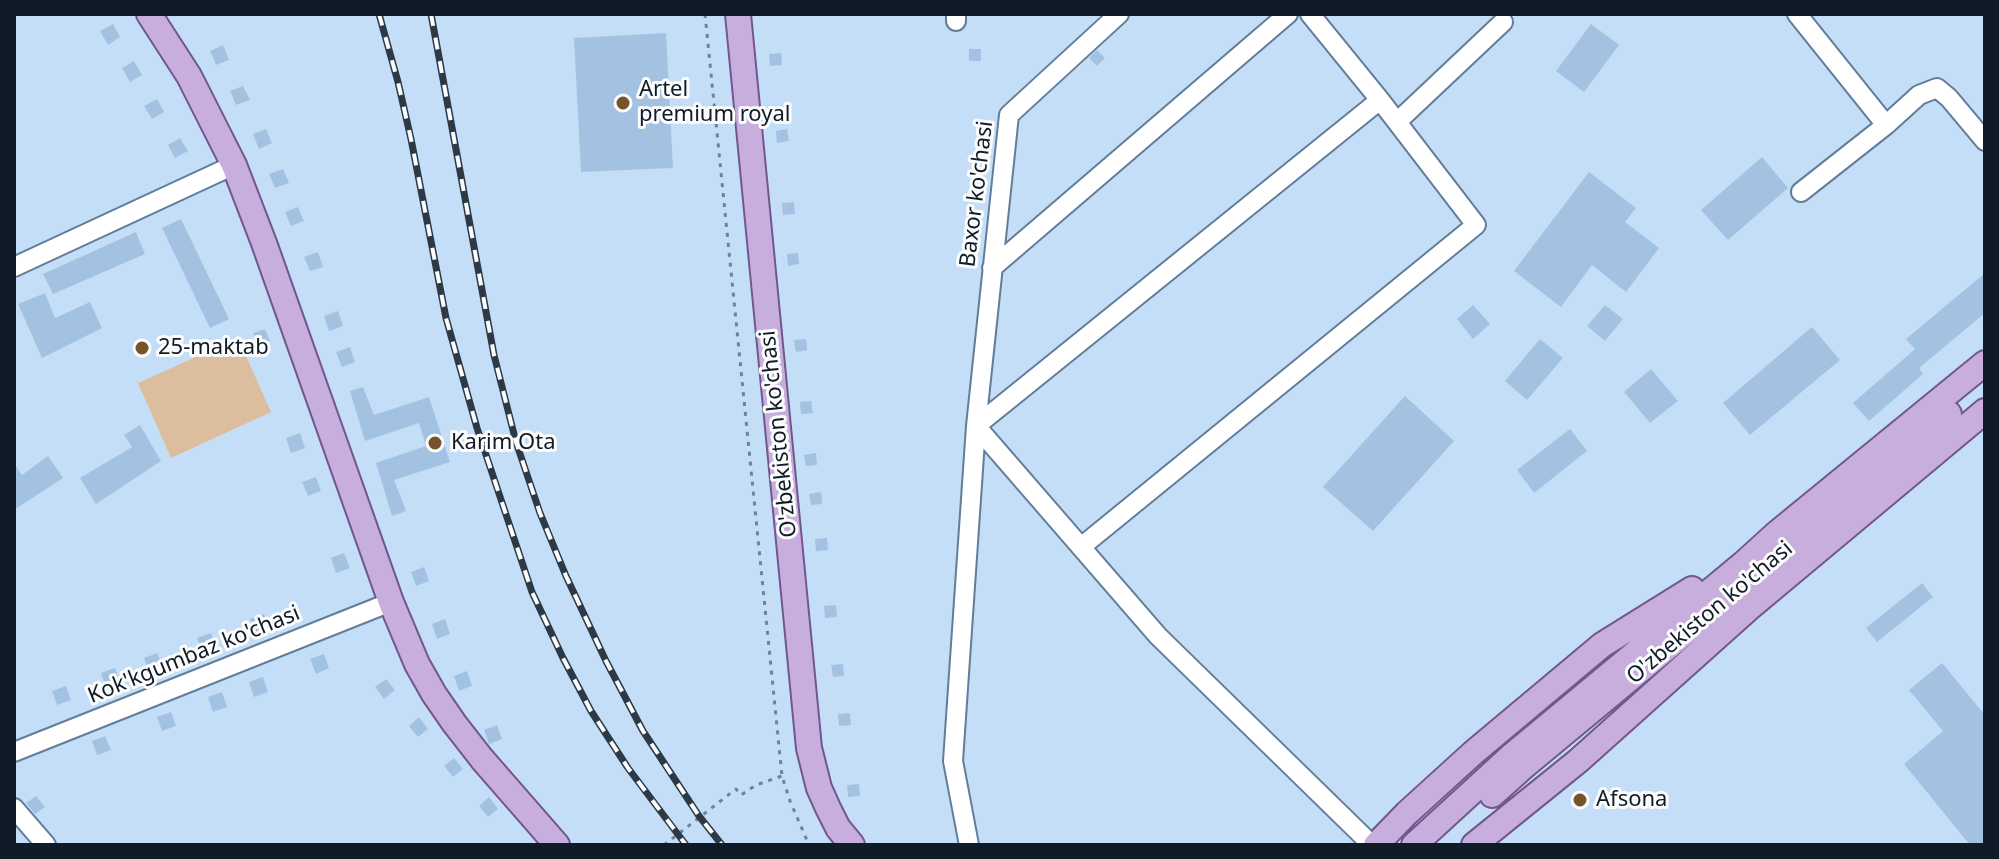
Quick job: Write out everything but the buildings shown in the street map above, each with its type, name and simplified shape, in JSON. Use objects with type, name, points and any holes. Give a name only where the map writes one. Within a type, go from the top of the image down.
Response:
[{"type":"main road","points":[[149,14],[189,76],[234,165],[270,258],[391,602],[417,664],[434,694],[482,759],[557,845]]},
{"type":"main road","name":"O'zbekiston ko'chasi","points":[[723,14],[795,751],[817,814],[837,845]]},
{"type":"main road","name":"O'zbekiston ko'chasi","points":[[738,14],[809,748],[819,788],[838,828],[852,845]]},
{"type":"main road","name":"O'zbekiston ko'chasi","points":[[1414,845],[1510,757],[1985,363]]},
{"type":"main road","name":"O'zbekiston ko'chasi","points":[[1437,845],[1522,768],[1985,384]]},
{"type":"main road","name":"O'zbekiston ko'chasi","points":[[1474,845],[1578,761],[1749,608],[1985,411]]},
{"type":"main road","name":"O'zbekiston ko'chasi","points":[[1374,845],[1473,753],[1602,645],[1777,533]]},
{"type":"main road","points":[[1749,608],[1750,580]]},
{"type":"street","name":"Baxor ko'chasi","points":[[969,845],[953,761],[976,426],[1009,115],[1119,14]]},
{"type":"street","points":[[992,268],[1288,14]]},
{"type":"street","points":[[1081,547],[1476,225],[1310,14]]},
{"type":"street","points":[[1797,14],[1886,125]]},
{"type":"street","points":[[1397,122],[1503,22]]},
{"type":"street","points":[[1801,192],[1919,95],[1937,88],[1985,141]]},
{"type":"street","points":[[1374,845],[1158,636],[976,426],[1380,100]]},
{"type":"street","points":[[14,267],[234,165]]},
{"type":"street","name":"Kok'kgumbaz ko'chasi","points":[[14,752],[391,602]]},
{"type":"street","points":[[14,808],[46,845]]},
{"type":"path","points":[[705,14],[782,776],[809,845]]},
{"type":"path","points":[[664,845],[736,789],[741,795],[756,785],[782,776]]},
{"type":"shaded area","points":[[238,338],[271,412],[171,458],[138,383]]},
{"type":"railway","points":[[379,14],[411,139],[446,318],[477,428],[532,592],[591,711],[628,768],[686,845]]},
{"type":"railway","points":[[431,14],[494,355],[516,442],[540,513],[606,661],[643,731],[722,845]]},
{"type":"place","name":"Artel premium royal","points":[[623,103]]},
{"type":"place","name":"25-maktab","points":[[142,348]]},
{"type":"place","name":"Karim Ota","points":[[435,443]]},
{"type":"place","name":"Afsona","points":[[1580,800]]}]
